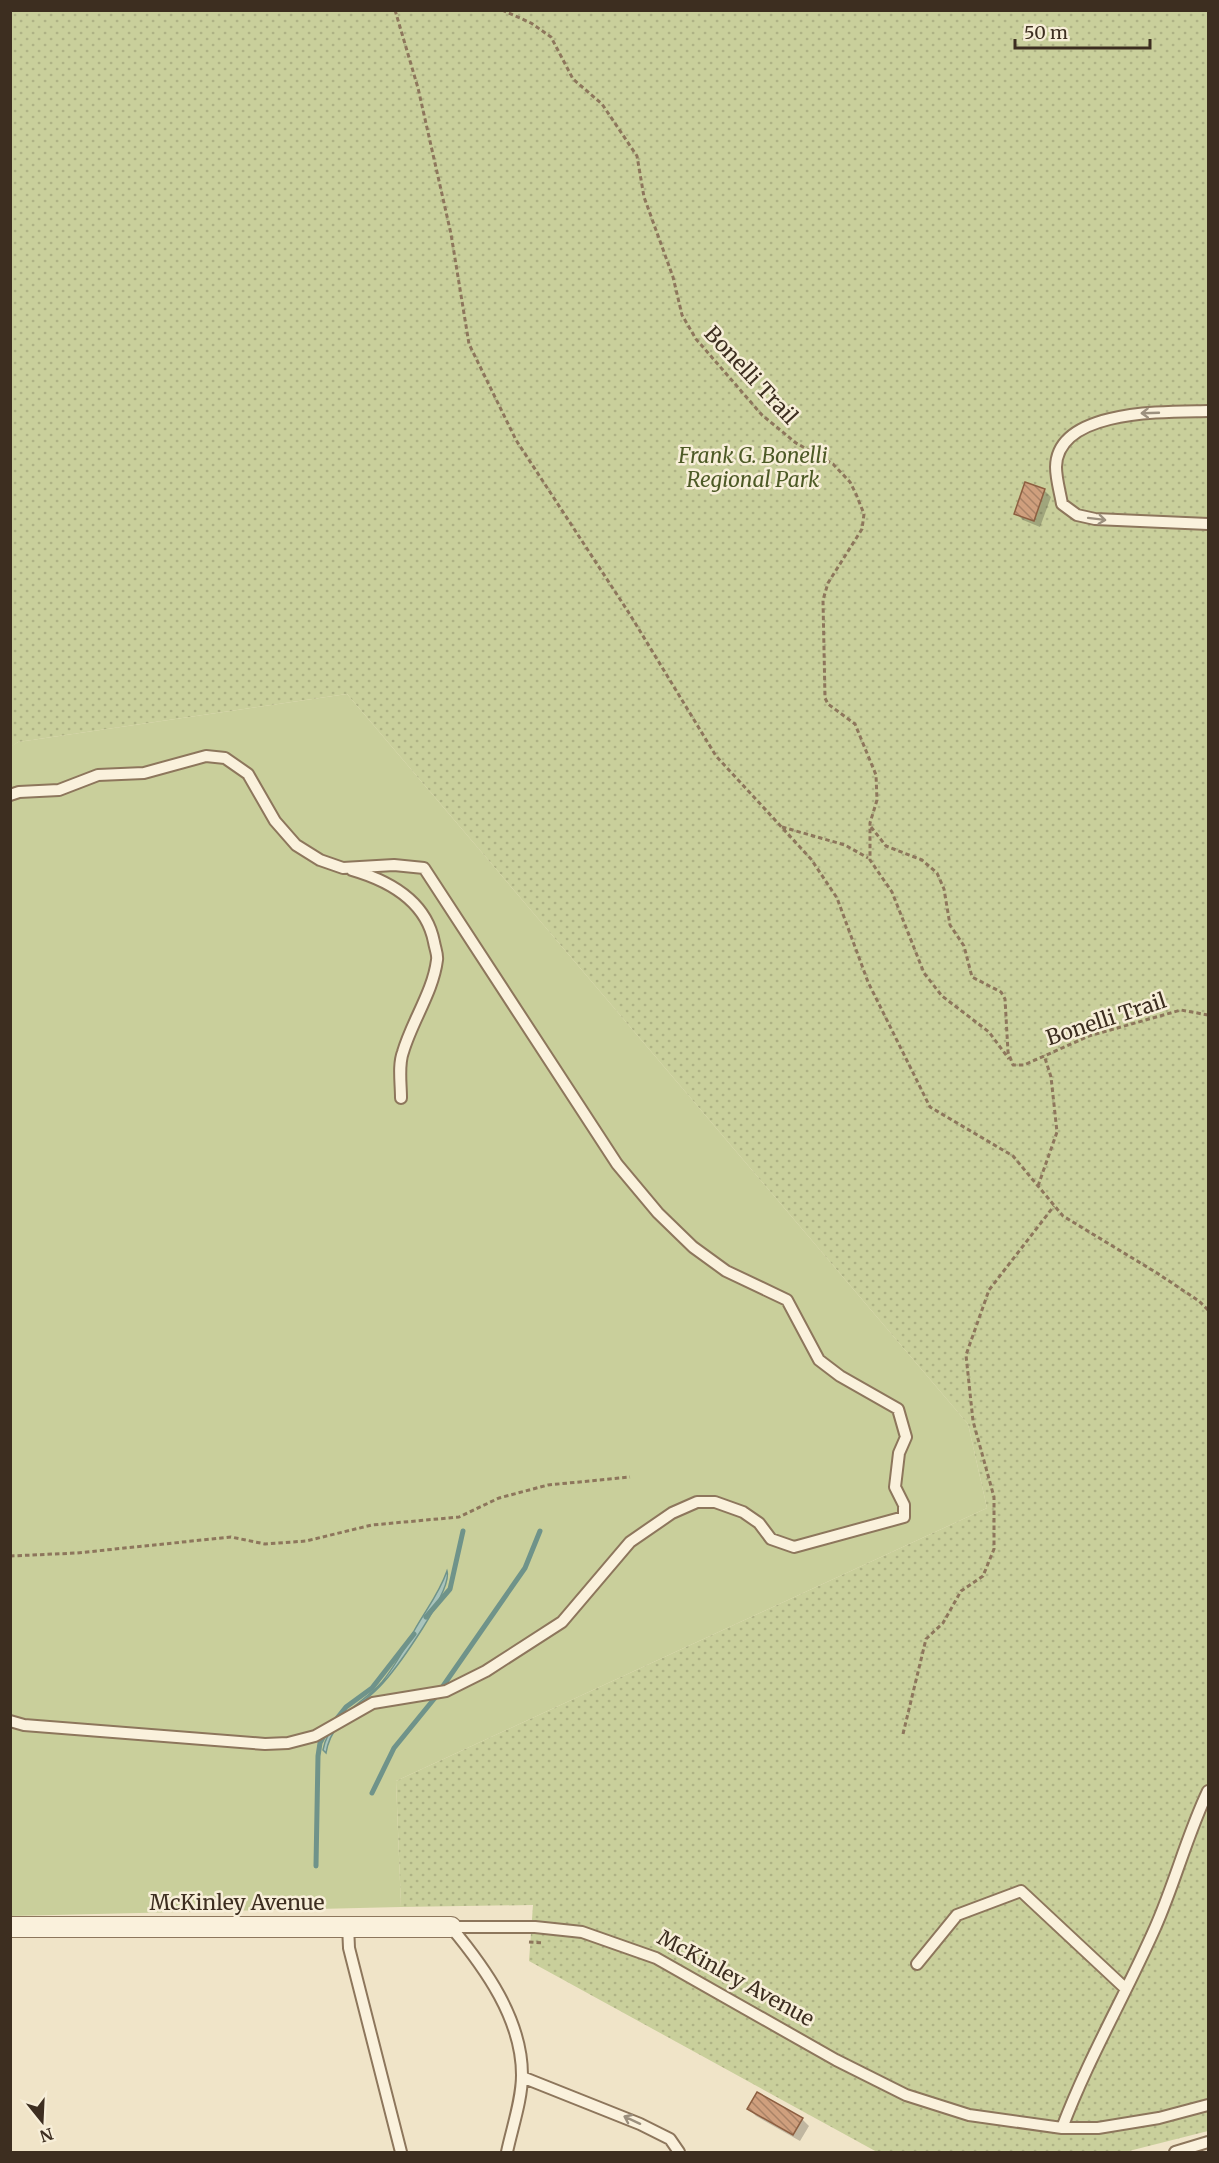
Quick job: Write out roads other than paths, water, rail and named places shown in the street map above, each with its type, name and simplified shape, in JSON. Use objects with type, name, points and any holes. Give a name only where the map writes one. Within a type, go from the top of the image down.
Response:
[{"type":"street","name":"McKinley Avenue","points":[[10,1928],[348,1925],[451,1927]]},
{"type":"lane","points":[[1209,411],[1131,414],[1102,420],[1065,443],[1056,465],[1062,504],[1077,515],[1095,519],[1209,524]]},
{"type":"lane","points":[[10,795],[19,792],[59,790],[98,775],[144,773],[206,756],[225,759],[248,774],[275,821],[296,845],[320,860],[367,874],[409,897],[424,914],[438,959],[431,983],[402,1054],[401,1098]]},
{"type":"lane","points":[[10,1721],[24,1725],[70,1729],[265,1744],[288,1743],[315,1736],[373,1703],[446,1691],[486,1671],[562,1622],[630,1542],[672,1513],[697,1502],[715,1502],[743,1512],[759,1523],[771,1539],[794,1547],[904,1517],[904,1505],[895,1487],[900,1453],[906,1437],[898,1409],[840,1376],[819,1360],[787,1300],[726,1271],[693,1247],[658,1213],[617,1164],[424,868],[394,866],[343,868]]},
{"type":"lane","points":[[1062,2128],[1076,2089],[1155,1929],[1198,1813],[1209,1791]]},
{"type":"lane","points":[[917,1964],[957,1915],[1021,1891],[1126,1989]]},
{"type":"lane","points":[[348,1925],[349,1948],[401,2152]]},
{"type":"lane","points":[[451,1927],[476,1957],[505,2008],[520,2050],[522,2077],[507,2152]]},
{"type":"lane","name":"McKinley Avenue","points":[[451,1927],[535,1927],[582,1932],[656,1958],[836,2060],[906,2095],[969,2115],[1062,2128],[1108,2127],[1159,2118],[1209,2105]]},
{"type":"lane","points":[[522,2077],[640,2124],[670,2139],[679,2152]]},
{"type":"lane","points":[[1175,2152],[1209,2142]]},
{"type":"water","points":[[447,1571],[447,1581],[442,1594],[411,1645],[383,1683],[341,1722],[329,1741],[326,1753],[323,1750],[332,1729],[347,1712],[387,1676],[436,1595]]},
{"type":"waterway","points":[[426,1617],[450,1589],[463,1531]]},
{"type":"waterway","points":[[372,1793],[394,1748],[434,1699],[525,1568],[540,1531]]},
{"type":"waterway","points":[[334,1722],[346,1707],[372,1688],[414,1634]]},
{"type":"waterway","points":[[316,1866],[318,1756],[320,1743],[326,1732]]},
{"type":"park label","name":"Frank G. Bonelli Regional Park","points":[[753,467]]}]
